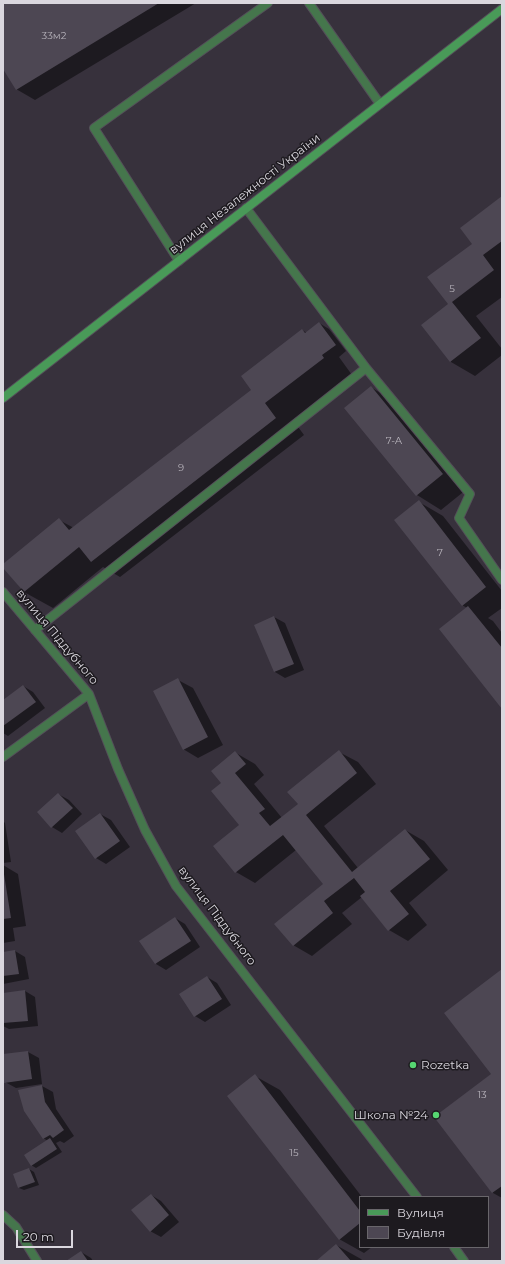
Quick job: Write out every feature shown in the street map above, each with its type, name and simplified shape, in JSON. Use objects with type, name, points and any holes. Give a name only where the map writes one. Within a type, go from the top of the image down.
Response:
[{"type":"main road","name":"вулиця Незалежності України","points":[[3,398],[502,9]]},
{"type":"street","points":[[179,261],[94,128],[268,3]]},
{"type":"street","points":[[309,3],[380,104]]},
{"type":"street","points":[[246,208],[366,368],[470,494],[458,518],[502,580]]},
{"type":"street","points":[[35,630],[366,368]]},
{"type":"street","name":"вулиця Піддубного","points":[[3,592],[89,694],[118,769],[145,830],[176,886],[416,1196]]},
{"type":"street","points":[[3,757],[89,694]]},
{"type":"street","points":[[3,1216],[16,1228],[37,1261]]},
{"type":"street","points":[[455,1248],[464,1261]]},
{"type":"building","points":[[3,3],[159,3],[16,90],[3,69]]},
{"type":"building","points":[[502,196],[502,241],[483,255],[494,270],[452,302],[481,338],[450,362],[421,325],[448,304],[427,277],[472,244],[460,228]]},
{"type":"building","points":[[319,322],[336,345],[322,355],[324,358],[265,403],[276,418],[91,562],[79,547],[24,592],[3,568],[3,564],[59,518],[69,530],[251,390],[241,376],[302,329],[305,333]]},
{"type":"building","points":[[371,386],[443,474],[416,496],[344,408]]},
{"type":"building","points":[[419,500],[486,587],[462,606],[394,520]]},
{"type":"building","points":[[468,606],[502,648],[502,709],[439,629]]},
{"type":"building","points":[[274,616],[294,664],[274,672],[254,625]]},
{"type":"building","points":[[178,678],[208,737],[183,750],[153,691]]},
{"type":"building","points":[[23,685],[36,702],[3,726],[3,700]]},
{"type":"building","points":[[339,750],[357,773],[306,815],[352,872],[405,829],[430,859],[390,891],[409,914],[388,931],[360,896],[365,892],[354,878],[324,901],[333,913],[293,946],[274,924],[323,884],[283,835],[235,873],[213,846],[239,825],[211,791],[221,783],[211,771],[235,751],[246,764],[235,773],[265,809],[259,813],[270,826],[298,804],[287,792]]},
{"type":"building","points":[[58,793],[73,808],[51,828],[37,812]]},
{"type":"building","points":[[100,813],[120,841],[95,859],[75,831]]},
{"type":"building","points":[[3,868],[11,918],[3,919]]},
{"type":"building","points":[[175,917],[191,941],[155,964],[139,941]]},
{"type":"building","points":[[15,950],[19,974],[3,976],[3,952]]},
{"type":"building","points":[[502,969],[502,1186],[492,1193],[434,1117],[491,1074],[444,1013]]},
{"type":"building","points":[[207,976],[222,999],[194,1017],[179,994]]},
{"type":"building","points":[[25,990],[28,1021],[3,1023],[3,993]]},
{"type":"building","points":[[28,1051],[32,1079],[4,1083],[3,1054]]},
{"type":"building","points":[[255,1074],[359,1210],[359,1224],[339,1240],[227,1096]]},
{"type":"building","points":[[42,1085],[45,1102],[64,1130],[53,1138],[50,1135],[43,1139],[24,1111],[18,1090]]},
{"type":"building","points":[[50,1138],[57,1149],[31,1166],[24,1155]]},
{"type":"building","points":[[29,1168],[35,1182],[18,1188],[13,1174]]},
{"type":"building","points":[[151,1194],[169,1215],[150,1232],[131,1210]]},
{"type":"building","points":[[336,1244],[351,1261],[316,1261]]},
{"type":"building","points":[[81,1251],[88,1261],[66,1261]]},
{"type":"place","name":"Rozetka","points":[[413,1065]]},
{"type":"place","name":"Школа №24","points":[[436,1115]]}]
